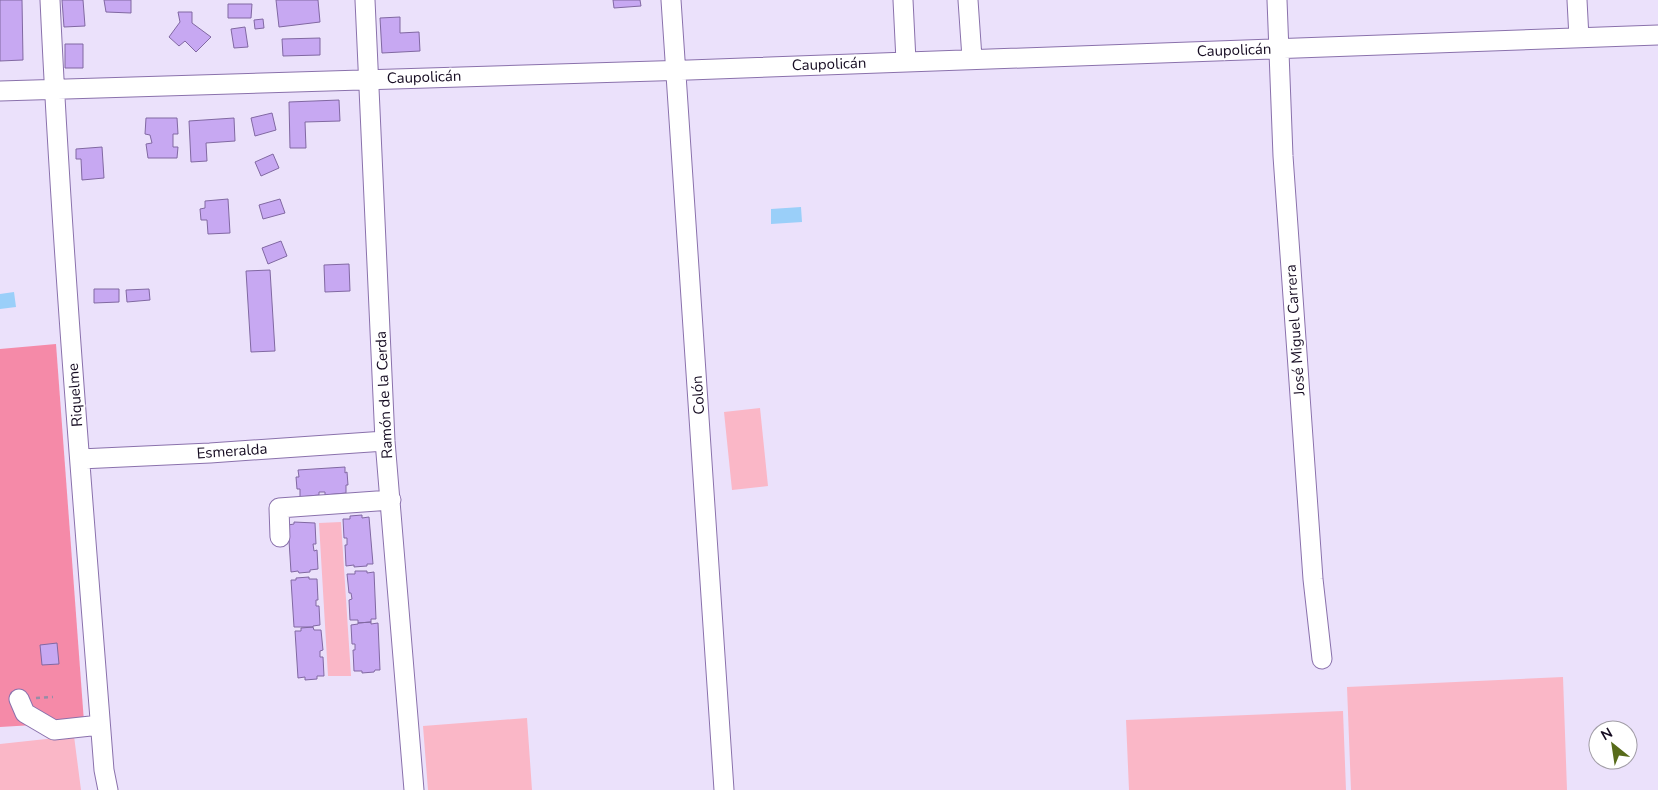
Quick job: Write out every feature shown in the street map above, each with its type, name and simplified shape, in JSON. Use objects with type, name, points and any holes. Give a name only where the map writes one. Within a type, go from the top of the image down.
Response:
[{"type":"street","name":"Riquelme","points":[[50,0],[54,89],[80,459],[100,726],[108,790]]},
{"type":"street","name":"Ramón de la Cerda","points":[[365,0],[385,440],[414,790]]},
{"type":"street","name":"Colón","points":[[672,0],[724,790]]},
{"type":"street","points":[[904,0],[906,61]]},
{"type":"street","points":[[968,0],[972,58]]},
{"type":"street","name":"José Miguel Carrera","points":[[1277,0],[1283,166],[1312,570],[1322,659]]},
{"type":"street","points":[[1577,0],[1579,38]]},
{"type":"street","name":"Caupolicán","points":[[0,91],[677,70],[1658,35]]},
{"type":"street","name":"Esmeralda","points":[[80,459],[210,453],[385,440]]},
{"type":"street","points":[[280,536],[278,508],[391,500]]},
{"type":"street","points":[[19,699],[25,713],[54,730],[100,726]]},
{"type":"shaded area","points":[[56,344],[84,722],[0,727],[0,349]]},
{"type":"shaded area","points":[[760,408],[768,486],[732,490],[724,412]]},
{"type":"shaded area","points":[[341,522],[351,676],[328,676],[319,523]]},
{"type":"shaded area","points":[[1563,677],[1567,790],[1351,790],[1347,687]]},
{"type":"shaded area","points":[[1343,711],[1346,790],[1129,790],[1126,720]]},
{"type":"shaded area","points":[[527,718],[532,790],[428,790],[423,726]]},
{"type":"shaded area","points":[[74,736],[81,790],[0,790],[0,744]]},
{"type":"water","points":[[801,207],[802,222],[771,224],[771,209]]},
{"type":"water","points":[[14,292],[16,307],[0,309],[0,294]]},
{"type":"building","points":[[0,0],[22,0],[23,60],[0,61]]},
{"type":"building","points":[[62,0],[83,0],[85,26],[64,27]]},
{"type":"building","points":[[104,0],[131,0],[131,13],[106,12]]},
{"type":"building","points":[[276,0],[318,0],[320,22],[279,27]]},
{"type":"building","points":[[613,0],[640,0],[641,6],[614,8]]},
{"type":"building","points":[[228,4],[252,4],[251,18],[228,18]]},
{"type":"building","points":[[178,12],[192,12],[192,23],[211,37],[196,52],[185,41],[179,46],[169,37],[180,22]]},
{"type":"building","points":[[400,17],[400,33],[419,32],[420,51],[382,53],[380,18]]},
{"type":"building","points":[[263,19],[264,28],[255,29],[254,20]]},
{"type":"building","points":[[245,27],[248,47],[234,48],[231,29]]},
{"type":"building","points":[[320,38],[320,55],[283,56],[282,39]]},
{"type":"building","points":[[65,44],[83,44],[83,68],[65,68]]},
{"type":"building","points":[[339,100],[340,121],[305,122],[306,148],[290,148],[289,102]]},
{"type":"building","points":[[272,113],[276,130],[255,136],[251,118]]},
{"type":"building","points":[[146,118],[177,118],[178,134],[173,134],[173,147],[178,147],[177,158],[148,158],[146,144],[152,143],[150,135],[145,134]]},
{"type":"building","points":[[234,118],[235,141],[206,143],[207,161],[191,162],[189,121]]},
{"type":"building","points":[[102,147],[104,178],[82,180],[81,159],[76,159],[76,149]]},
{"type":"building","points":[[273,154],[279,168],[261,176],[255,162]]},
{"type":"building","points":[[228,199],[230,233],[208,234],[207,220],[201,220],[200,209],[205,208],[205,201]]},
{"type":"building","points":[[280,199],[285,213],[263,219],[259,205]]},
{"type":"building","points":[[281,241],[287,256],[268,264],[262,248]]},
{"type":"building","points":[[349,264],[350,291],[325,292],[324,265]]},
{"type":"building","points":[[270,270],[275,351],[251,352],[246,271]]},
{"type":"building","points":[[94,289],[119,289],[119,302],[94,303]]},
{"type":"building","points":[[149,289],[150,300],[127,302],[126,290]]},
{"type":"building","points":[[345,467],[348,485],[346,485],[346,493],[325,495],[325,492],[319,492],[319,495],[300,497],[300,489],[297,489],[296,477],[299,477],[298,470]]},
{"type":"building","points":[[362,515],[362,518],[369,517],[373,564],[354,567],[354,565],[346,566],[345,545],[347,545],[347,538],[344,538],[343,519]]},
{"type":"building","points":[[294,522],[315,523],[316,544],[313,544],[314,551],[317,550],[318,569],[310,570],[310,572],[291,572],[288,525],[294,524]]},
{"type":"building","points":[[355,571],[374,572],[376,619],[371,619],[371,622],[358,623],[358,620],[350,620],[349,600],[352,599],[351,593],[349,593],[347,574],[355,574]]},
{"type":"building","points":[[309,577],[309,579],[317,579],[318,600],[316,600],[316,606],[319,606],[320,625],[294,627],[291,580]]},
{"type":"building","points":[[371,622],[371,624],[378,623],[380,670],[362,673],[362,671],[354,671],[353,650],[355,650],[355,644],[352,644],[351,625]]},
{"type":"building","points":[[313,627],[314,630],[321,630],[323,650],[320,651],[320,657],[323,657],[324,676],[305,680],[305,677],[298,678],[295,631],[301,631],[301,628]]},
{"type":"building","points":[[57,643],[59,664],[42,665],[40,645]]}]
